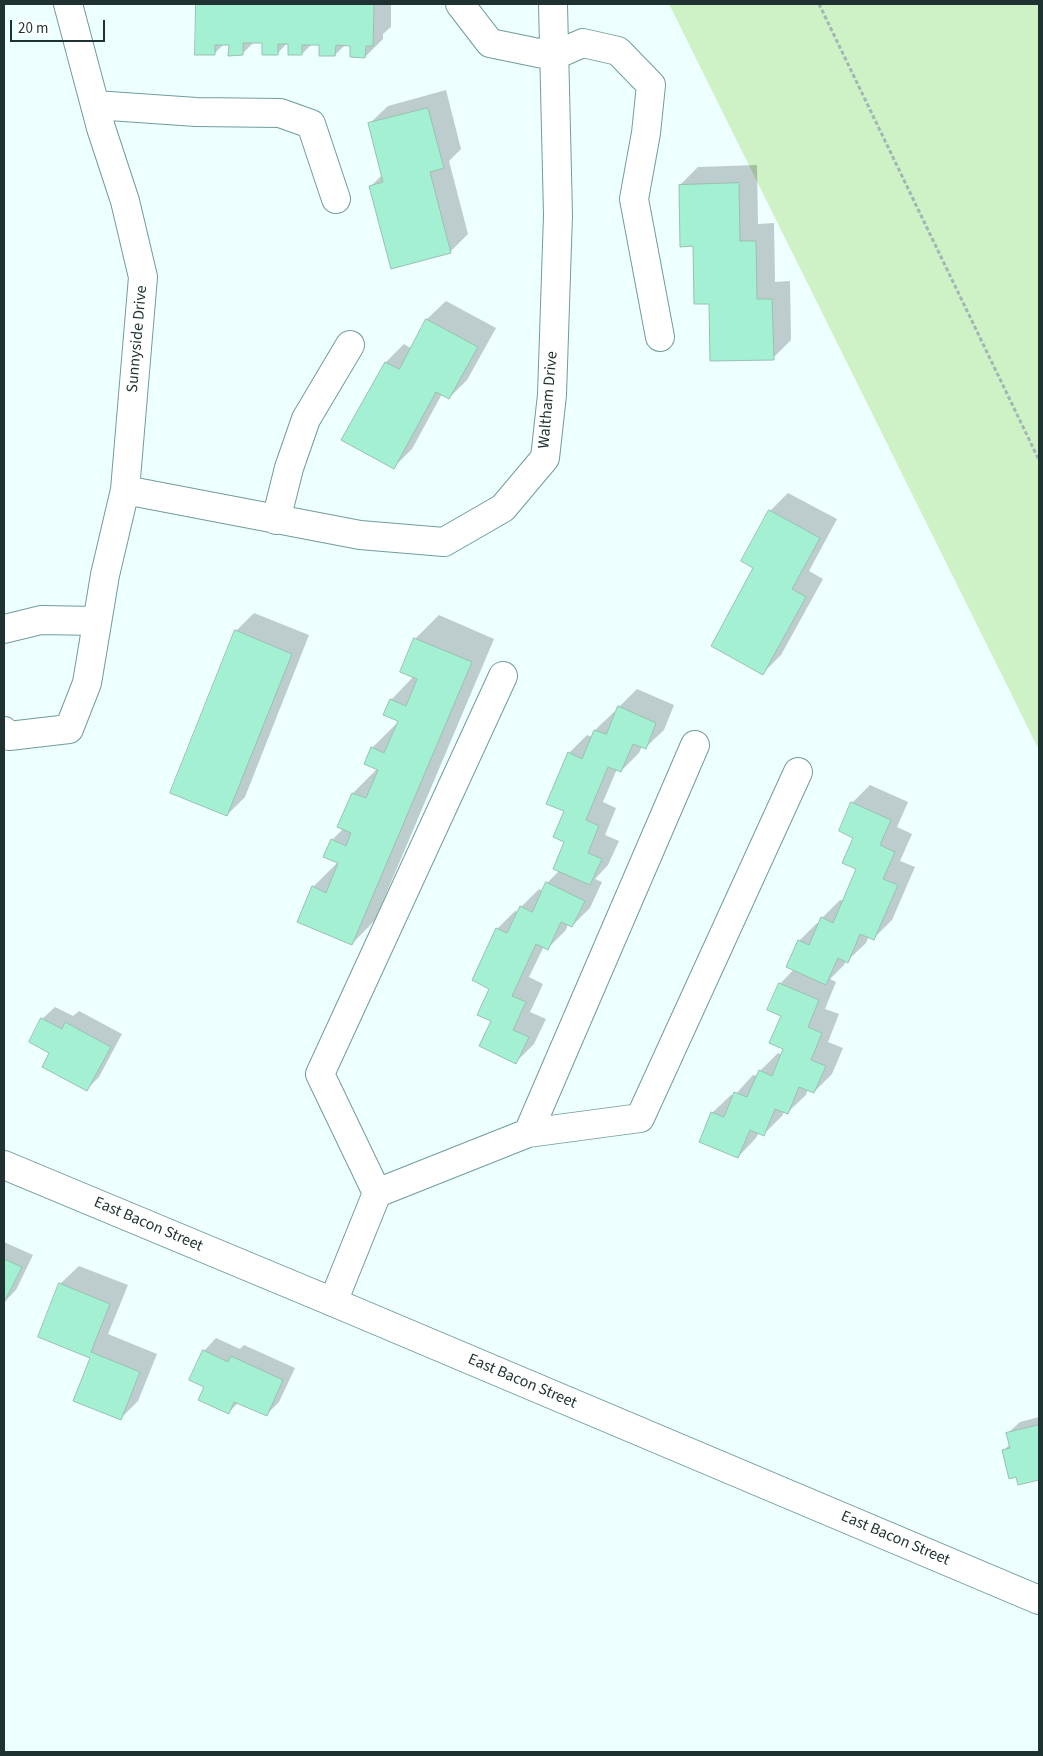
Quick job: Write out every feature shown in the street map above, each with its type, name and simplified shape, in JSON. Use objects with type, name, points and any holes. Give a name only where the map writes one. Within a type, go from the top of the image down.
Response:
[{"type":"street","name":"Sunnyside Drive","points":[[4,731],[9,736],[69,729],[87,683],[96,622],[125,490],[143,276],[125,201],[95,105],[68,4]]},
{"type":"street","points":[[460,4],[490,43],[553,56],[583,44],[618,51],[650,85],[646,133],[634,199],[660,337]]},
{"type":"street","name":"Waltham Drive","points":[[125,490],[360,535],[444,542],[503,508],[545,458],[552,395],[558,215],[553,4]]},
{"type":"street","points":[[95,105],[196,112],[280,113],[311,124],[336,199]]},
{"type":"street","points":[[276,520],[289,468],[306,419],[350,345]]},
{"type":"street","points":[[4,630],[41,620],[96,622]]},
{"type":"street","points":[[377,1193],[320,1074],[503,676]]},
{"type":"street","points":[[528,1133],[695,745]]},
{"type":"street","points":[[333,1302],[377,1193],[528,1133],[640,1118],[798,772]]},
{"type":"street","name":"East Bacon Street","points":[[4,1165],[1039,1600]]},
{"type":"path","points":[[819,4],[1039,460]]},
{"type":"green space","points":[[669,4],[1039,4],[1039,750]]},
{"type":"building","points":[[196,4],[374,4],[373,46],[366,46],[365,58],[350,57],[350,46],[336,45],[335,56],[319,56],[319,45],[302,45],[302,55],[288,55],[288,44],[278,44],[278,55],[262,55],[262,43],[243,43],[243,55],[228,56],[229,45],[215,45],[215,55],[195,55]]},
{"type":"building","points":[[428,108],[444,168],[430,172],[451,253],[391,269],[369,186],[383,182],[368,123]]},
{"type":"building","points":[[739,183],[740,241],[756,241],[757,299],[772,299],[774,360],[710,361],[709,304],[694,304],[693,246],[680,247],[679,185]]},
{"type":"building","points":[[426,319],[478,347],[449,399],[436,392],[394,469],[341,440],[385,362],[399,369]]},
{"type":"building","points":[[769,510],[820,538],[792,589],[806,597],[763,675],[711,646],[753,568],[741,561]]},
{"type":"building","points":[[235,630],[292,654],[227,816],[170,793]]},
{"type":"building","points":[[414,638],[472,662],[352,945],[297,922],[312,886],[326,893],[338,863],[323,857],[331,839],[346,846],[351,833],[337,827],[352,793],[366,798],[378,770],[364,764],[371,747],[384,753],[398,721],[383,715],[390,699],[406,706],[417,679],[400,672]]},
{"type":"building","points":[[618,706],[656,723],[646,749],[633,744],[621,772],[608,767],[586,820],[599,826],[588,853],[602,859],[590,885],[553,869],[564,842],[553,837],[564,811],[546,804],[568,752],[582,759],[594,730],[606,734]]},
{"type":"building","points":[[851,802],[891,820],[880,845],[895,852],[883,879],[898,885],[874,940],[860,934],[848,963],[838,958],[826,985],[786,967],[798,940],[809,945],[821,917],[833,923],[856,869],[842,863],[853,838],[839,831]]},
{"type":"building","points":[[546,882],[585,901],[572,927],[561,922],[548,950],[536,944],[512,996],[526,1002],[513,1030],[529,1037],[516,1064],[479,1046],[491,1021],[477,1015],[489,989],[472,980],[496,928],[507,933],[520,906],[532,912]]},
{"type":"building","points":[[779,983],[819,1000],[808,1027],[822,1033],[811,1060],[826,1066],[814,1093],[799,1087],[788,1114],[775,1109],[764,1136],[750,1130],[738,1158],[699,1142],[711,1112],[724,1117],[734,1092],[747,1097],[759,1070],[772,1076],[783,1049],[769,1043],[781,1016],[767,1010]]},
{"type":"building","points":[[41,1018],[62,1029],[65,1022],[111,1047],[87,1091],[42,1067],[49,1053],[29,1042]]},
{"type":"building","points":[[4,1259],[22,1267],[4,1303]]},
{"type":"building","points":[[59,1283],[110,1304],[91,1352],[140,1372],[121,1420],[73,1401],[90,1358],[38,1337]]},
{"type":"building","points":[[203,1350],[228,1362],[231,1356],[283,1380],[267,1416],[234,1402],[229,1414],[198,1400],[204,1387],[189,1380]]},
{"type":"building","points":[[1039,1425],[1039,1480],[1018,1485],[1016,1477],[1009,1479],[1002,1450],[1010,1448],[1006,1433]]}]
